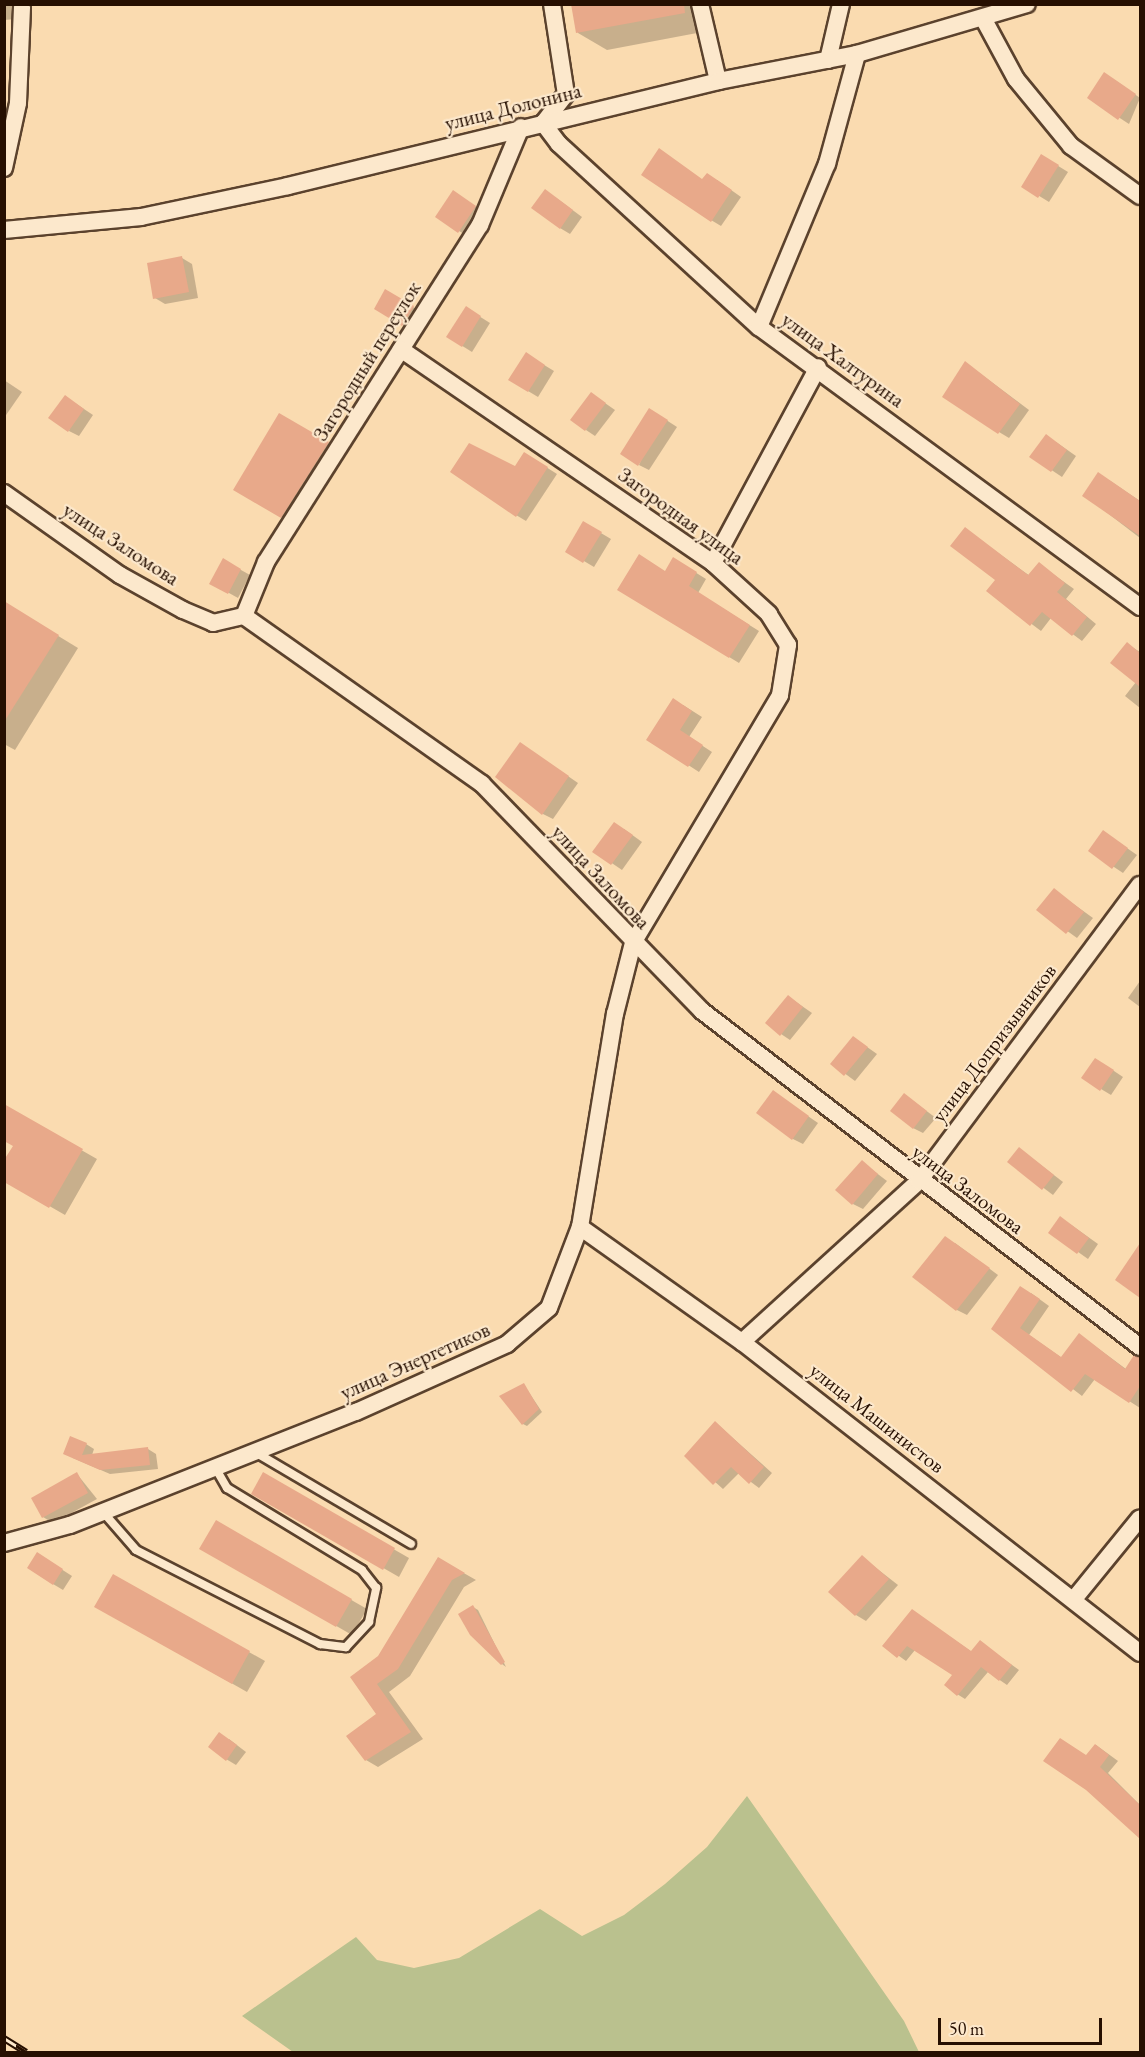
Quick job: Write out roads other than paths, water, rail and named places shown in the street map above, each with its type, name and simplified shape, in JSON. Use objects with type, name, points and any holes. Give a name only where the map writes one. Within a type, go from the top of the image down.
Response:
[{"type":"street","points":[[543,123],[566,94],[552,4]]},
{"type":"street","points":[[700,4],[718,81]]},
{"type":"street","points":[[828,60],[841,4]]},
{"type":"street","name":"улица Долонина","points":[[4,230],[141,217],[718,81],[857,54],[1027,4]]},
{"type":"street","points":[[4,168],[18,103],[22,7]]},
{"type":"street","points":[[982,18],[1016,79],[1071,146],[1140,196]]},
{"type":"street","points":[[759,327],[827,164],[857,54]]},
{"type":"street","name":"улица Халтурина","points":[[543,123],[626,210],[759,327],[818,367],[1140,607]]},
{"type":"street","name":"Загородный переулок","points":[[244,616],[266,562],[480,225],[521,127]]},
{"type":"street","name":"Загородная улица","points":[[401,349],[713,563],[769,614],[788,645],[780,695],[633,943]]},
{"type":"street","points":[[713,563],[818,367]]},
{"type":"street","name":"улица Заломова","points":[[4,493],[120,575],[183,610],[213,623],[244,616],[482,784],[633,943],[702,1011],[920,1181],[1140,1347]]},
{"type":"street","name":"улица Допризывников","points":[[742,1342],[920,1181],[1140,885]]},
{"type":"street","name":"улица Энергетиков","points":[[4,1543],[103,1512],[254,1452],[507,1344],[549,1308],[580,1227],[615,1014],[633,943]]},
{"type":"street","name":"улица Машинистов","points":[[580,1227],[742,1342],[1074,1599],[1140,1653]]},
{"type":"street","points":[[1074,1599],[1140,1518]]},
{"type":"lane","points":[[254,1452],[411,1544]]},
{"type":"lane","points":[[103,1512],[136,1550],[320,1644],[346,1647],[369,1622],[376,1588],[362,1570],[227,1488],[215,1467]]},
{"type":"railway","points":[[4,2038],[26,2052]]}]
